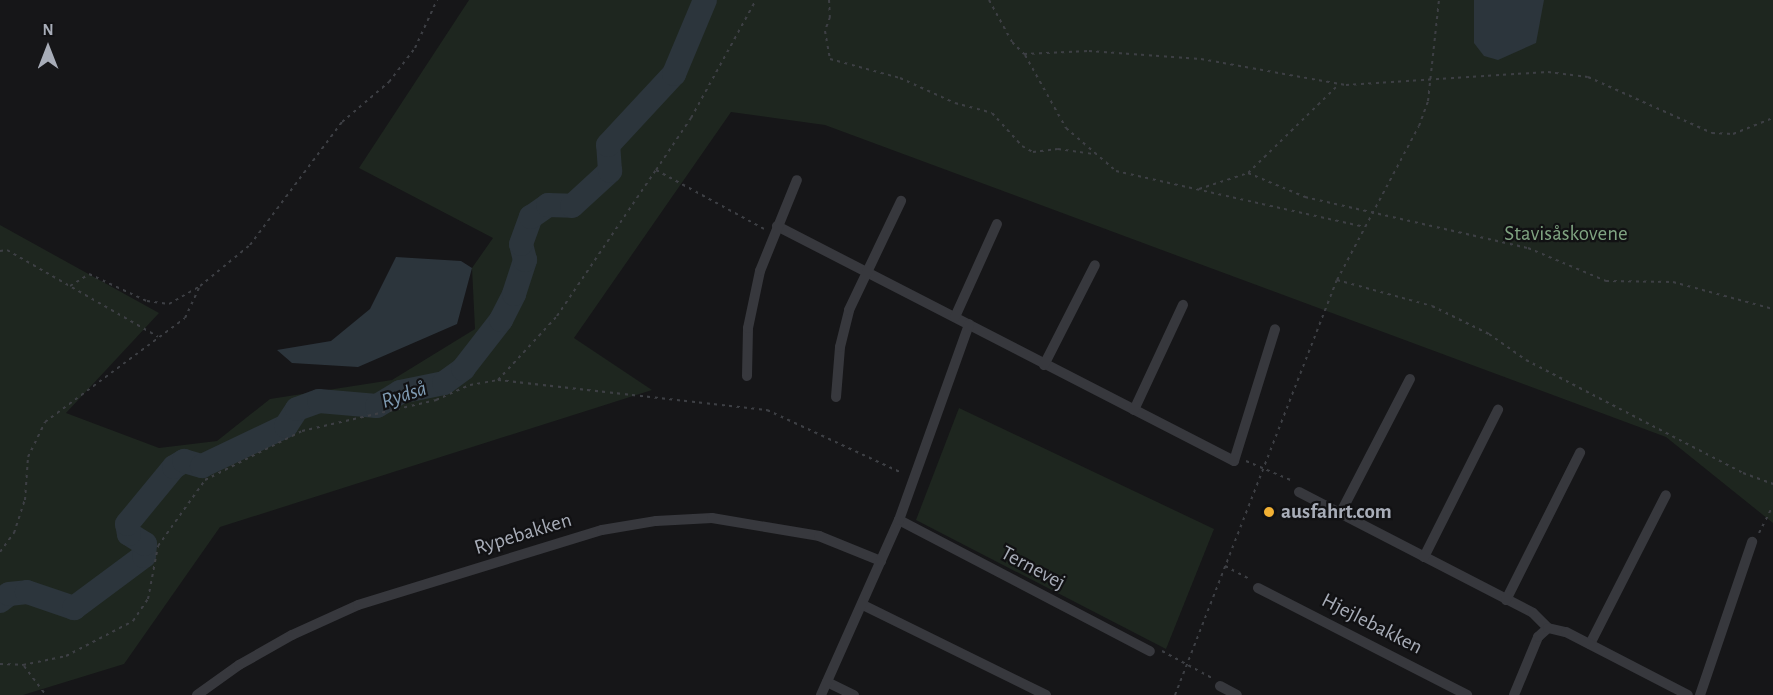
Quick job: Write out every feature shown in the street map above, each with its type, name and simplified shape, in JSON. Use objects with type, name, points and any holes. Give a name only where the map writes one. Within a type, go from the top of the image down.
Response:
[{"type":"street","points":[[747,375],[748,327],[760,271],[797,180]]},
{"type":"street","points":[[836,397],[842,338],[866,271],[901,201]]},
{"type":"street","points":[[955,317],[997,224]]},
{"type":"street","points":[[776,230],[866,271],[1044,365],[1234,461],[1275,329]]},
{"type":"street","points":[[1044,365],[1095,265]]},
{"type":"street","points":[[1134,410],[1183,305]]},
{"type":"street","points":[[821,695],[899,520],[969,324]]},
{"type":"street","points":[[1340,514],[1410,379]]},
{"type":"street","points":[[1424,557],[1498,410]]},
{"type":"street","points":[[1506,600],[1580,453]]},
{"type":"street","points":[[1299,492],[1533,613],[1548,628]]},
{"type":"street","points":[[1590,644],[1666,495]]},
{"type":"street","name":"Rypebakken","points":[[197,695],[274,645],[358,605],[602,530],[656,521],[712,518],[819,536],[881,561]]},
{"type":"street","name":"Ternevej","points":[[899,520],[1150,651]]},
{"type":"street","points":[[1700,695],[1752,542]]},
{"type":"street","name":"Hjejlebakken","points":[[1258,588],[1467,695]]},
{"type":"street","points":[[863,605],[1046,695]]},
{"type":"street","points":[[1514,695],[1538,637],[1548,628],[1557,628],[1688,695]]},
{"type":"street","points":[[827,682],[854,695]]},
{"type":"street","points":[[1220,686],[1237,695]]},
{"type":"path","points":[[70,286],[89,274],[147,301],[169,304],[200,286],[250,245],[342,122],[389,82],[415,48],[437,0]]},
{"type":"path","points":[[498,380],[557,316],[691,118],[756,0]]},
{"type":"path","points":[[829,0],[830,17],[825,31],[830,58],[900,78],[955,103],[992,113],[1022,146],[1033,152],[1058,149],[1098,156]]},
{"type":"path","points":[[989,0],[1011,42],[1024,54],[1025,62],[1066,128],[1116,171],[1364,227]]},
{"type":"path","points":[[1174,695],[1337,280],[1419,126],[1431,78],[1439,0]]},
{"type":"path","points":[[1024,54],[1089,51],[1201,59],[1346,85],[1548,72],[1588,77],[1712,133],[1733,134],[1773,118]]},
{"type":"path","points":[[1200,189],[1248,172],[1337,86]]},
{"type":"path","points":[[656,170],[776,230]]},
{"type":"path","points":[[1248,172],[1305,197],[1528,248],[1606,281],[1673,282],[1773,309]]},
{"type":"path","points":[[0,251],[8,250],[158,338]]},
{"type":"path","points":[[1337,280],[1432,306],[1490,334],[1526,360],[1743,473],[1773,484]]},
{"type":"path","points":[[0,552],[14,533],[25,500],[28,457],[45,422],[185,318],[200,286]]},
{"type":"path","points":[[0,664],[23,665],[66,656],[133,621],[148,599],[158,546],[204,480],[302,431],[436,400],[470,385],[498,380],[766,410],[913,478]]},
{"type":"path","points":[[1234,461],[1263,467],[1296,483],[1299,492]]},
{"type":"path","points":[[1752,542],[1773,507]]},
{"type":"path","points":[[1225,566],[1258,584],[1258,588]]},
{"type":"path","points":[[1150,651],[1159,650],[1187,664],[1220,686]]},
{"type":"path","points":[[23,665],[46,695]]},
{"type":"green space","name":"Stavisåskovene","points":[[469,0],[1773,0],[1773,523],[1666,437],[825,125],[731,112],[574,338],[652,390],[220,527],[124,664],[23,695],[0,695],[0,225],[159,313],[66,413],[159,448],[217,441],[270,399],[392,380],[475,329],[472,268],[493,238],[359,168]]},
{"type":"green space","points":[[959,408],[1214,529],[1166,649],[916,520]]},
{"type":"shaded area","points":[[1474,0],[1544,0],[1536,43],[1498,60],[1484,56],[1474,43]]},
{"type":"shaded area","points":[[396,257],[461,261],[472,268],[457,324],[358,367],[292,363],[277,350],[331,341],[370,309]]},
{"type":"waterway","name":"Rydså","points":[[0,601],[9,594],[27,592],[74,608],[144,556],[145,544],[129,534],[127,524],[174,467],[184,461],[202,466],[286,426],[297,409],[319,401],[377,406],[400,392],[444,383],[463,369],[501,320],[514,294],[525,260],[521,244],[531,217],[548,205],[572,206],[610,171],[608,145],[674,74],[705,0]]},
{"type":"place","name":"ausfahrt.com","points":[[1269,512]]}]
